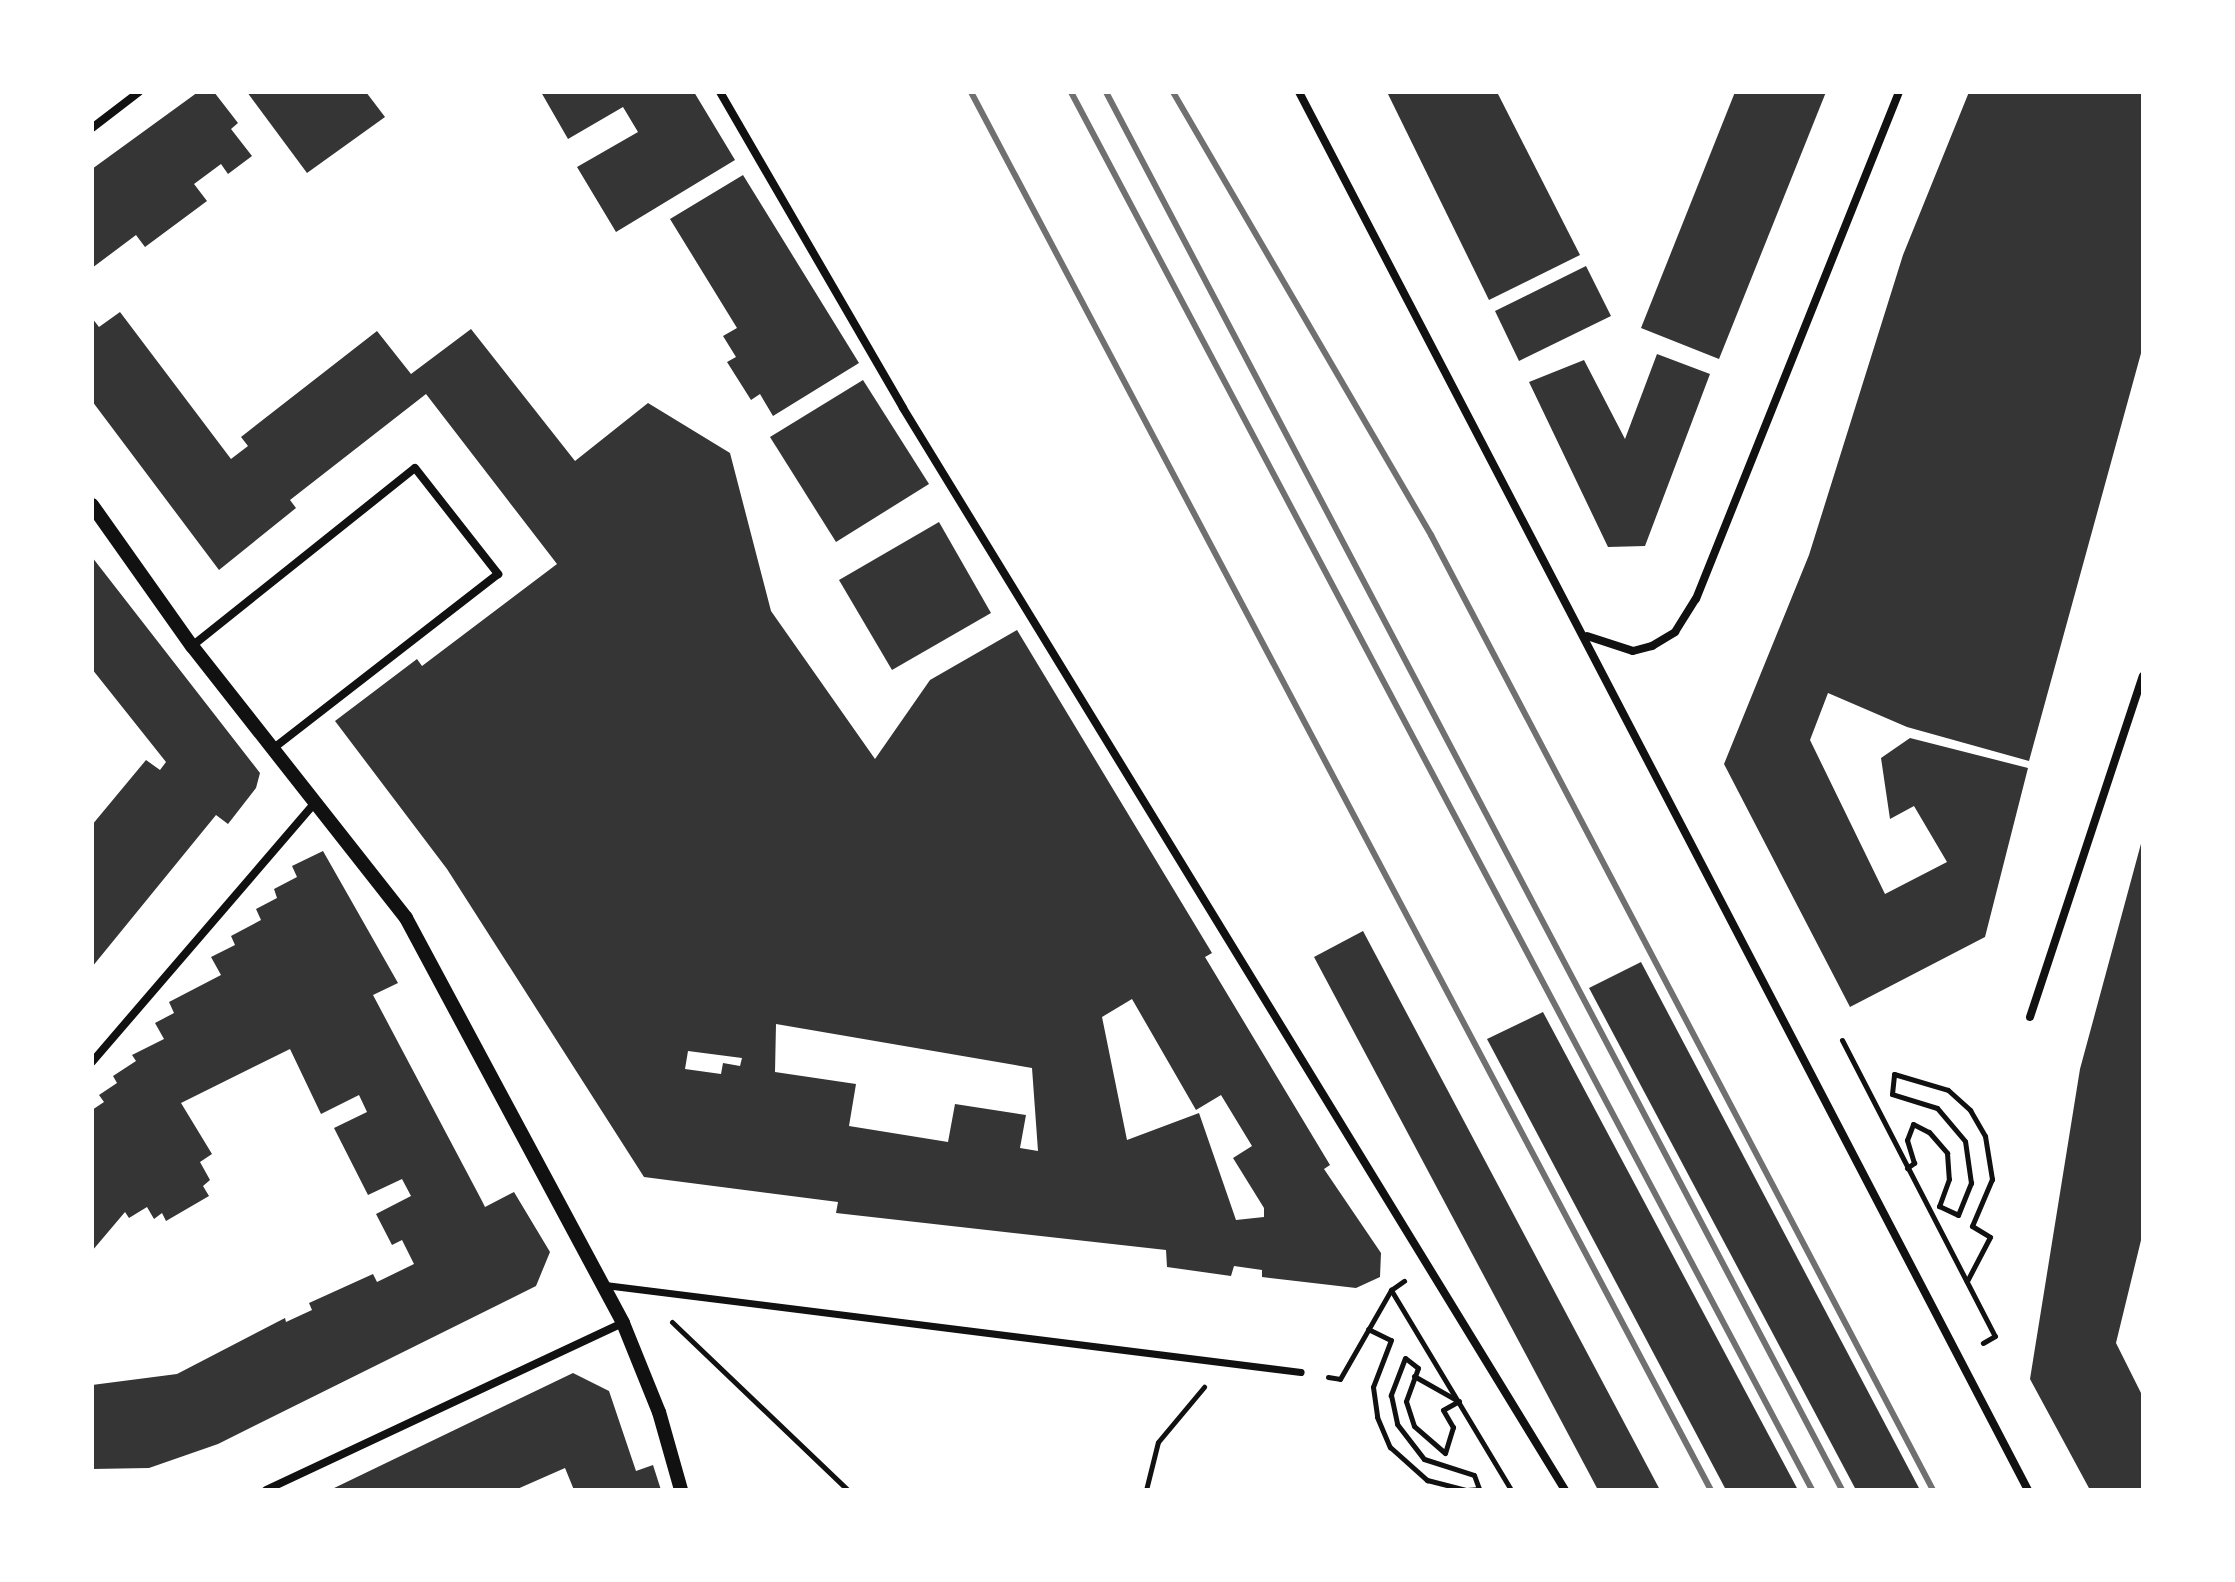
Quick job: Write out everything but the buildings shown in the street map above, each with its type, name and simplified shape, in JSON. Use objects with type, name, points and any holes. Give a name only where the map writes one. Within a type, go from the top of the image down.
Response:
[{"type":"street","points":[[92,128],[139,92]]},
{"type":"street","points":[[720,92],[903,408],[1565,1490]]},
{"type":"street","points":[[1299,92],[1587,636],[1816,1091],[2028,1490]]},
{"type":"street","points":[[1587,636],[1633,651],[1652,646],[1675,632],[1696,599],[1899,92]]},
{"type":"street","points":[[192,646],[415,468],[480,550],[498,574],[272,749]]},
{"type":"street","points":[[92,505],[192,646],[406,918],[605,1285],[659,1412],[681,1490]]},
{"type":"street","points":[[2030,1017],[2143,676]]},
{"type":"street","points":[[92,1062],[317,801]]},
{"type":"street","points":[[605,1285],[1301,1372]]},
{"type":"street","points":[[266,1490],[623,1323]]},
{"type":"path","points":[[1842,1040],[1995,1336]]},
{"type":"path","points":[[1907,1168],[1914,1163],[1907,1140],[1913,1124],[1929,1132],[1947,1153],[1949,1179],[1939,1206],[1958,1215],[1971,1183],[1965,1141],[1937,1108],[1892,1094],[1894,1074],[1948,1090],[1970,1110],[1985,1136],[1992,1179],[1972,1226],[1990,1237],[1967,1281]]},
{"type":"path","points":[[1301,1372],[1340,1379],[1391,1290],[1429,1266]]},
{"type":"path","points":[[1391,1290],[1511,1490]]},
{"type":"path","points":[[663,1314],[848,1490]]},
{"type":"path","points":[[1368,1329],[1391,1340],[1373,1387],[1377,1417],[1390,1447],[1427,1480],[1467,1490],[1479,1489],[1474,1475],[1424,1459],[1397,1424],[1391,1395],[1405,1358],[1418,1368],[1406,1401],[1410,1417],[1420,1434],[1445,1453],[1453,1427],[1443,1410],[1459,1401]]},
{"type":"path","points":[[1146,1490],[1158,1442],[1209,1380],[1217,1361]]},
{"type":"path","points":[[1414,1376],[1459,1401]]},
{"type":"railway","points":[[971,92],[1711,1490]]},
{"type":"railway","points":[[1071,92],[1812,1490]]},
{"type":"railway","points":[[1106,92],[1842,1490]]},
{"type":"railway","points":[[1173,92],[1431,535],[1933,1490]]}]
